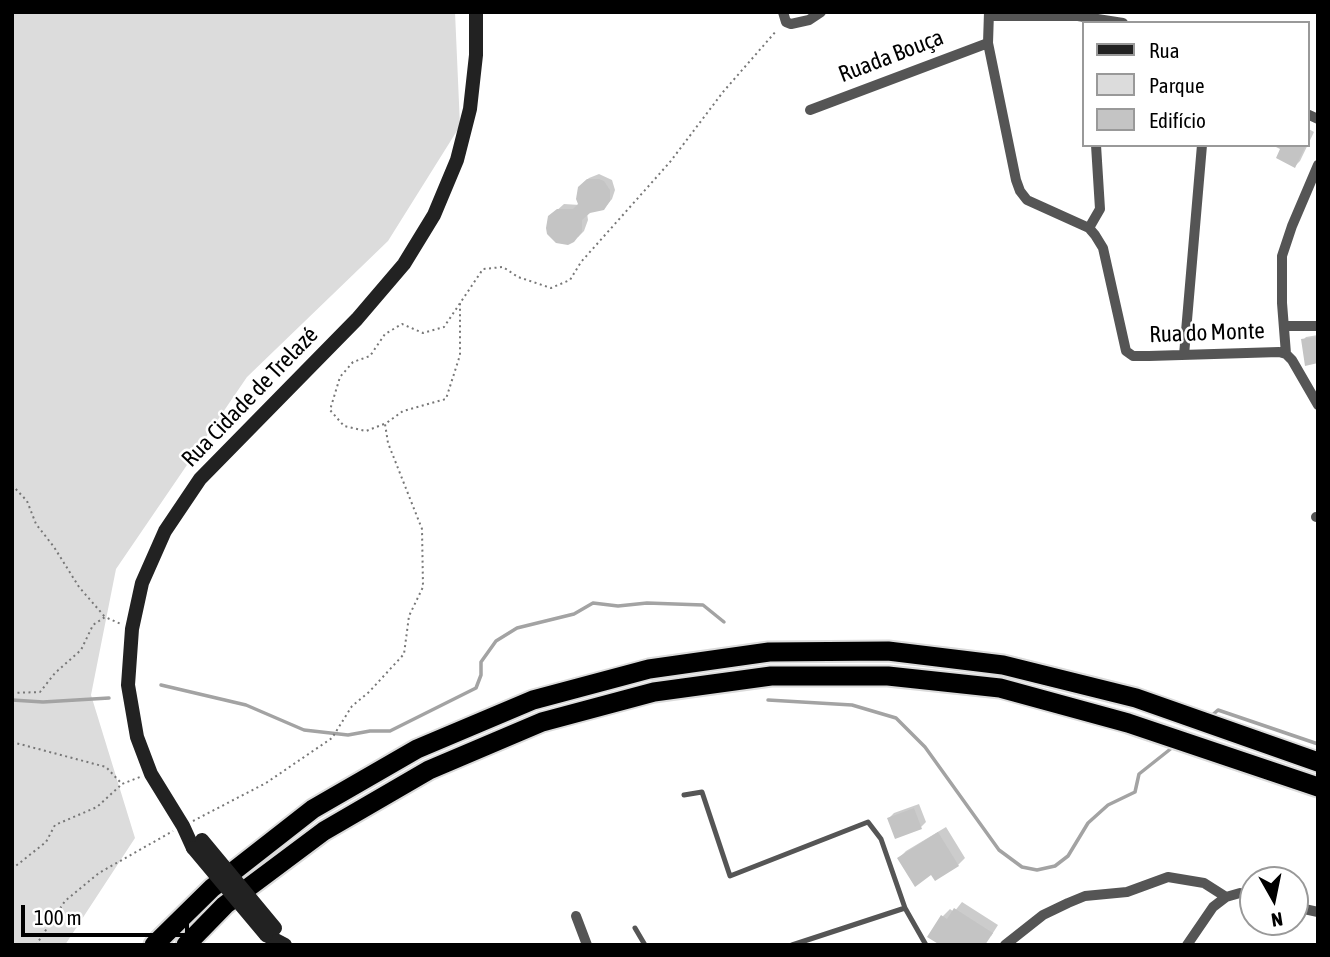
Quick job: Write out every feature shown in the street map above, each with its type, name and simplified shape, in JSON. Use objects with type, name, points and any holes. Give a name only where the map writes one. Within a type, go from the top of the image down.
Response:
[{"type":"highway","points":[[154,945],[212,888],[313,809],[417,749],[533,700],[649,669],[769,652],[888,651],[1003,665],[1136,698],[1318,762]]},
{"type":"highway","points":[[187,945],[225,905],[324,831],[429,770],[542,722],[654,692],[771,676],[888,677],[1000,688],[1128,723],[1318,787]]},
{"type":"street","name":"Rua Cidade de Trelazé","points":[[285,945],[197,844],[151,774],[137,737],[128,685],[132,629],[142,583],[165,531],[200,480],[357,319],[404,264],[434,215],[457,160],[470,109],[477,12]]},
{"type":"street","points":[[785,17],[800,23],[821,12]]},
{"type":"street","points":[[1096,147],[1100,209],[1089,228],[1027,200],[1016,180],[988,43],[989,14],[1078,16],[1111,21]]},
{"type":"street","name":"Ruada Bouça","points":[[810,110],[988,43]]},
{"type":"street","points":[[1184,355],[1202,147]]},
{"type":"street","points":[[1286,354],[1282,256],[1318,164]]},
{"type":"street","name":"Rua do Monte","points":[[1089,228],[1103,248],[1122,344],[1126,351],[1133,356],[1279,352],[1292,359],[1318,405]]},
{"type":"street","points":[[1284,326],[1318,326]]},
{"type":"street","points":[[1005,945],[1043,915],[1068,903],[1085,896],[1127,892],[1168,877],[1204,883],[1226,897]]},
{"type":"street","points":[[1187,945],[1213,907],[1226,897],[1239,893]]},
{"type":"street","points":[[576,916],[587,945]]},
{"type":"lane","points":[[684,795],[702,792],[730,876],[868,822],[881,839],[905,908],[926,945]]},
{"type":"lane","points":[[792,945],[905,908]]},
{"type":"lane","points":[[635,928],[645,945]]},
{"type":"path","points":[[460,303],[460,355],[446,399],[403,411],[385,424],[366,431],[344,426],[330,410],[340,377],[354,362],[370,356],[385,334],[402,324],[423,333],[444,327],[460,303],[483,269],[503,267],[518,277],[551,288],[570,279],[580,262],[670,162],[785,17]]},
{"type":"path","points":[[36,945],[65,901],[99,873],[266,783],[332,738],[352,706],[369,692],[404,654],[409,616],[423,587],[422,529],[388,443],[385,424]]},
{"type":"path","points":[[12,485],[27,501],[36,524],[79,587],[105,617],[132,629]]},
{"type":"path","points":[[12,693],[40,692],[55,673],[81,650],[93,625],[105,617]]},
{"type":"path","points":[[12,742],[106,767],[122,784]]},
{"type":"path","points":[[12,869],[46,842],[55,825],[97,807],[122,784],[151,774]]},
{"type":"green space","points":[[12,12],[455,12],[460,126],[388,241],[247,377],[116,569],[91,695],[135,838],[65,945],[12,945]]},
{"type":"building","points":[[1276,147],[1305,147],[1295,168],[1276,158],[1280,149]]},
{"type":"building","points":[[587,179],[604,181],[610,190],[610,201],[604,210],[590,213],[582,220],[582,232],[574,242],[568,245],[556,243],[547,234],[548,216],[557,209],[573,209],[578,204],[578,187]]},
{"type":"building","points":[[1316,337],[1318,363],[1305,366],[1301,339]]},
{"type":"building","points":[[914,808],[922,829],[895,839],[887,818]]},
{"type":"building","points":[[938,832],[959,866],[935,881],[931,875],[915,887],[897,858]]},
{"type":"building","points":[[954,908],[993,933],[985,945],[940,945],[927,937],[941,915],[947,919]]},
{"type":"waterway","points":[[161,685],[246,705],[304,730],[348,735],[390,731],[476,688],[481,675],[481,662],[496,641],[517,628],[574,614],[593,603],[618,606],[647,603],[703,605],[724,622]]},
{"type":"waterway","points":[[12,700],[43,702],[109,698]]},
{"type":"waterway","points":[[768,700],[852,705],[896,718],[925,747],[999,850],[1022,867],[1037,870],[1055,866],[1068,856],[1088,823],[1108,805],[1135,792],[1139,774],[1173,747]]},
{"type":"waterway","points":[[1209,718],[1218,710],[1318,744]]}]
